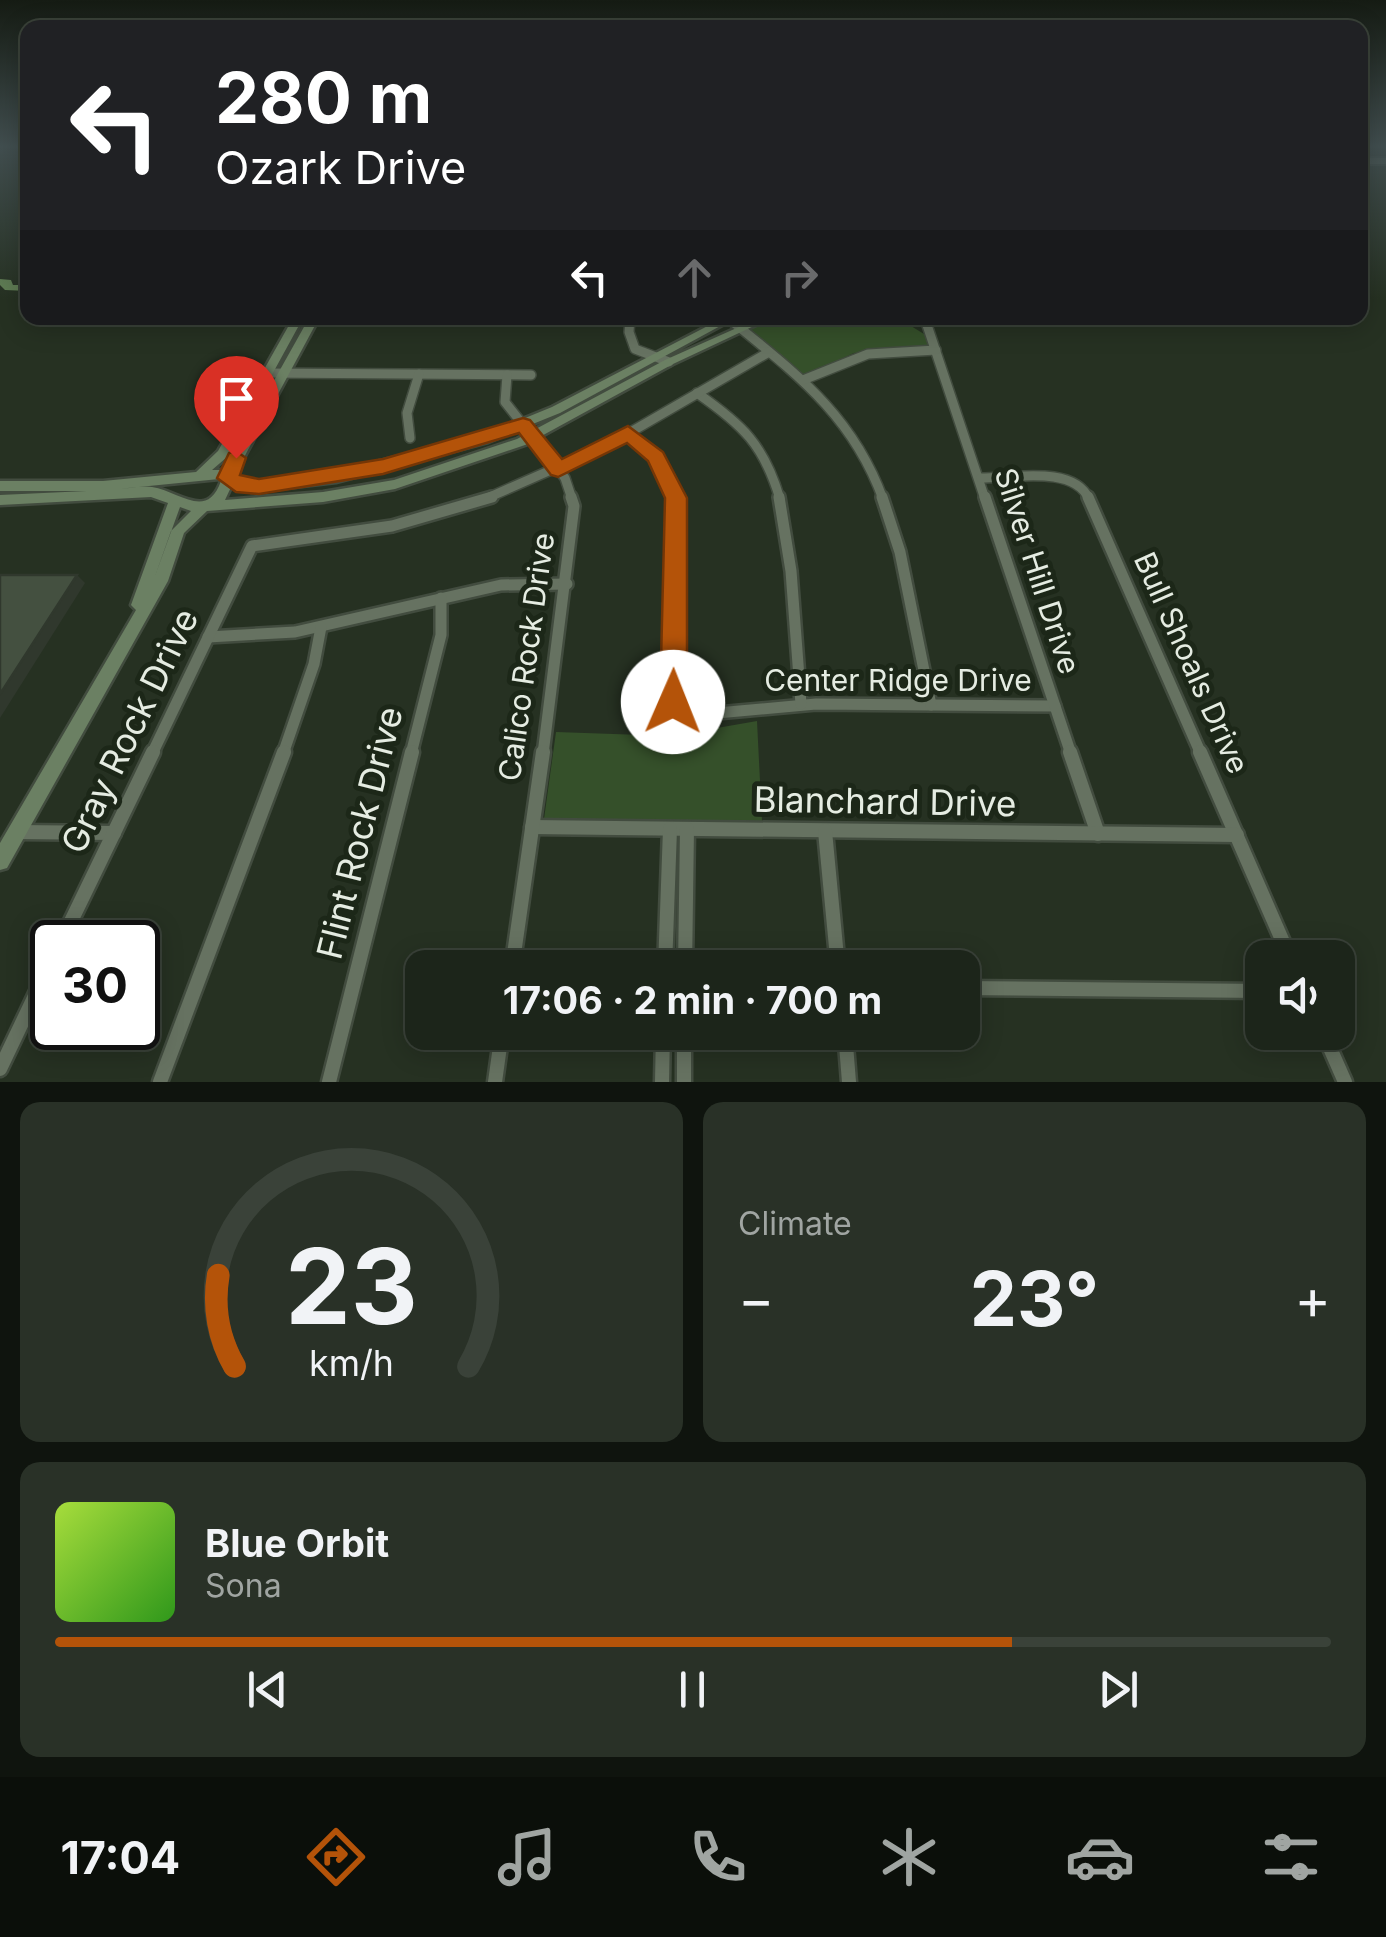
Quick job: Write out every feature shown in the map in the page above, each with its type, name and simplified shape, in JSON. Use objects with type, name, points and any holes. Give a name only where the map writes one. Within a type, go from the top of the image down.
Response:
[{"type":"main road","points":[[126,638],[182,484],[223,454],[294,325]]},
{"type":"main road","points":[[0,861],[163,576],[180,527],[223,494],[310,325]]},
{"type":"main road","points":[[0,486],[103,486],[198,474],[228,478],[250,487],[336,476],[527,431],[715,325]]},
{"type":"main road","points":[[0,500],[152,492],[187,507],[323,496],[395,484],[457,466],[746,325]]},
{"type":"street","points":[[630,325],[630,341],[635,348],[670,362]]},
{"type":"street","points":[[738,325],[840,417],[868,458],[889,512],[931,705]]},
{"type":"street","name":"Silver Hill Drive","points":[[928,325],[1098,834]]},
{"type":"street","points":[[803,380],[868,354],[936,350]]},
{"type":"street","points":[[558,470],[769,352]]},
{"type":"street","points":[[632,383],[653,357]]},
{"type":"street","points":[[266,373],[531,375]]},
{"type":"street","points":[[410,438],[406,425],[408,402],[419,374]]},
{"type":"street","name":"Calico Rock Drive","points":[[506,375],[505,402],[558,470],[574,506],[567,584],[515,950]]},
{"type":"street","points":[[697,393],[737,421],[760,447],[778,482],[801,704]]},
{"type":"street","name":"Center Ridge Drive","points":[[628,433],[656,457],[676,498],[672,692],[673,702],[682,712],[700,714],[801,704],[1055,706]]},
{"type":"street","name":"Gray Rock Drive","points":[[72,920],[252,546],[392,528],[480,502],[558,470]]},
{"type":"street","name":"Bull Shoals Drive","points":[[981,478],[1067,478],[1082,485],[1282,940]]},
{"type":"street","points":[[208,637],[321,627],[501,585],[567,584]]},
{"type":"street","name":"Flint Rock Drive","points":[[328,1082],[441,635],[440,598]]},
{"type":"street","points":[[160,1082],[282,756],[314,664],[321,627]]},
{"type":"street","name":"Blanchard Drive","points":[[532,828],[1236,836]]},
{"type":"street","points":[[666,950],[670,829]]},
{"type":"street","points":[[686,950],[688,829]]},
{"type":"street","points":[[825,831],[836,950]]},
{"type":"street","points":[[17,832],[114,833]]},
{"type":"street","points":[[980,988],[1245,991]]},
{"type":"street","points":[[0,1069],[30,1006]]},
{"type":"street","points":[[495,1082],[499,1050]]},
{"type":"street","points":[[662,1082],[663,1050]]},
{"type":"street","points":[[684,1050],[684,1082]]},
{"type":"street","points":[[846,1050],[850,1082]]},
{"type":"street","points":[[1331,1050],[1345,1082]]},
{"type":"green space","points":[[759,325],[912,325],[924,334],[931,348],[854,353],[805,376],[748,329]]},
{"type":"green space","points":[[757,721],[762,821],[544,819],[556,732],[671,736]]},
{"type":"building","points":[[0,575],[77,575],[0,694]]},
{"type":"waterway","points":[[0,282],[7,282],[9,288],[20,288]]},
{"type":"route","points":[[236,458],[227,477],[244,486],[259,486],[383,467],[523,425],[558,470],[628,433],[656,457],[676,498],[673,702]]}]
